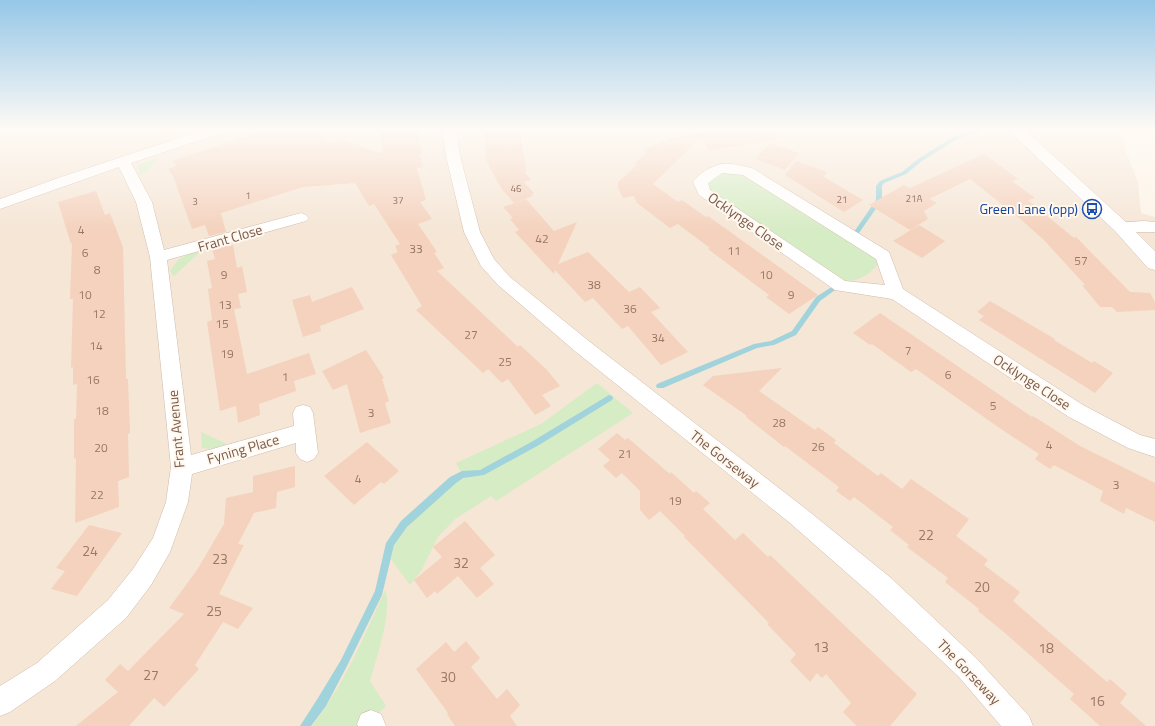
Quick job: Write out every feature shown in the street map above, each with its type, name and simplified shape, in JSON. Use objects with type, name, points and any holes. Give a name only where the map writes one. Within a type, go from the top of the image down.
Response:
[{"type":"street","points":[[0,204],[69,179],[120,163]]},
{"type":"street","name":"Frant Avenue","points":[[0,702],[46,672],[117,609],[142,577],[162,544],[177,502],[182,467],[158,257],[144,202],[123,163]]},
{"type":"street","name":"The Gorseway","points":[[455,163],[472,232],[487,262],[504,281],[594,356],[798,516],[882,588],[968,668],[1019,726]]},
{"type":"street","points":[[1052,163],[1121,227],[1155,263]]},
{"type":"street","name":"Ocklynge Close","points":[[896,293],[883,256],[747,171],[726,167],[710,171],[700,182],[704,192],[841,286],[896,293],[1076,411],[1135,442],[1155,448]]},
{"type":"street","name":"Frant Close","points":[[158,257],[301,218]]},
{"type":"street","points":[[1121,227],[1155,227]]},
{"type":"street","name":"Fyning Place","points":[[182,467],[303,423],[307,453]]},
{"type":"shaded area","points":[[0,163],[1130,163],[1138,183],[1141,213],[1155,217],[1155,726],[0,726]]},
{"type":"green space","points":[[142,163],[154,163],[147,172],[140,174],[138,168]]},
{"type":"green space","points":[[726,170],[743,173],[878,257],[879,263],[871,271],[859,279],[843,281],[709,190],[706,182]]},
{"type":"green space","points":[[194,251],[201,251],[174,276],[170,271],[178,260]]},
{"type":"green space","points":[[597,383],[633,413],[496,501],[491,496],[455,519],[438,537],[421,571],[410,585],[391,559],[395,541],[418,516],[459,480],[464,478],[456,463],[541,424]]},
{"type":"green space","points":[[201,432],[225,443],[226,448],[202,448]]},
{"type":"green space","points":[[385,590],[387,610],[383,635],[370,681],[386,706],[366,726],[312,726],[344,677]]},
{"type":"building","points":[[174,163],[422,163],[423,167],[417,168],[426,200],[420,202],[432,219],[418,224],[437,252],[434,253],[444,268],[437,271],[518,347],[520,345],[547,370],[560,386],[542,395],[551,406],[535,415],[508,379],[502,383],[488,369],[483,373],[416,310],[422,306],[391,255],[398,252],[395,246],[400,244],[374,204],[369,206],[355,183],[303,187],[221,213],[226,232],[209,236],[205,225],[192,229],[173,176],[168,169],[176,166]]},
{"type":"building","points":[[488,163],[525,163],[526,172],[524,172],[531,180],[524,182],[534,193],[532,194],[533,196],[514,203],[501,188]]},
{"type":"building","points":[[675,163],[653,184],[678,202],[682,200],[706,217],[708,216],[818,295],[789,314],[766,297],[769,295],[708,249],[710,248],[678,224],[670,228],[637,203],[634,196],[623,198],[618,188],[618,182],[637,165],[634,164]]},
{"type":"building","points":[[766,163],[791,163],[785,170]]},
{"type":"building","points":[[795,163],[801,163],[827,172],[824,177],[863,200],[844,212],[785,175]]},
{"type":"building","points":[[965,163],[996,163],[1018,179],[1012,181],[1035,198],[1028,200],[1074,238],[1076,237],[1130,292],[1150,293],[1155,302],[1155,310],[1117,312],[1112,307],[1100,307],[1082,285],[1085,285],[1044,240],[1018,217],[970,179],[929,199],[937,203],[924,211],[928,219],[910,230],[869,205],[904,185],[910,188]]},
{"type":"building","points":[[96,191],[105,215],[110,213],[123,247],[126,379],[128,379],[130,433],[128,434],[129,477],[118,481],[119,507],[75,523],[76,458],[74,459],[74,419],[76,419],[77,384],[73,385],[73,367],[71,368],[73,299],[70,299],[72,243],[71,244],[58,202]]},
{"type":"building","points":[[526,199],[554,231],[577,222],[558,264],[588,252],[629,292],[640,287],[660,308],[651,312],[688,352],[661,365],[628,326],[622,329],[593,298],[585,302],[555,270],[554,274],[515,232],[519,230],[510,219],[513,218],[503,207]]},
{"type":"building","points":[[919,225],[945,241],[922,258],[893,241]]},
{"type":"building","points":[[230,244],[230,246],[233,245],[237,268],[242,266],[247,292],[238,294],[241,308],[234,309],[247,374],[309,353],[316,374],[294,381],[296,391],[259,404],[260,415],[238,423],[236,406],[220,411],[207,322],[212,320],[208,289],[212,288],[207,261],[215,259],[212,249]]},
{"type":"building","points":[[352,287],[364,309],[320,326],[321,331],[303,337],[292,300],[310,295],[312,302]]},
{"type":"building","points":[[990,301],[1055,339],[1054,340],[1092,363],[1094,361],[1113,373],[1095,393],[979,320],[984,316],[977,312]]},
{"type":"building","points":[[880,313],[1032,417],[1033,416],[1080,446],[1155,483],[1155,522],[1126,508],[1124,514],[1100,501],[1103,491],[1054,465],[1050,469],[1035,459],[1039,454],[916,369],[911,372],[872,344],[870,345],[853,333]]},
{"type":"building","points":[[366,350],[384,378],[382,379],[389,401],[385,403],[391,423],[360,433],[347,384],[333,390],[322,371]]},
{"type":"building","points":[[782,368],[759,391],[815,430],[818,427],[836,440],[834,443],[878,476],[881,473],[902,489],[911,479],[969,519],[956,536],[988,560],[984,565],[1020,592],[1013,601],[1107,682],[1110,679],[1127,694],[1120,703],[1146,726],[1100,726],[1070,699],[1074,694],[978,611],[979,609],[945,582],[948,578],[907,547],[909,545],[890,530],[893,527],[854,497],[850,501],[836,491],[839,487],[785,446],[784,447],[746,417],[747,416],[703,385],[713,376]]},
{"type":"building","points":[[617,433],[625,440],[628,438],[670,474],[671,472],[694,493],[696,491],[710,503],[703,509],[735,540],[743,533],[768,557],[770,555],[917,694],[890,726],[857,726],[843,712],[851,703],[826,674],[822,678],[817,673],[810,682],[790,661],[796,654],[767,624],[769,623],[684,537],[685,536],[660,511],[649,520],[640,510],[640,491],[622,473],[616,478],[603,466],[610,460],[598,449]]},
{"type":"building","points":[[367,442],[399,471],[384,484],[381,482],[354,505],[324,476]]},
{"type":"building","points":[[295,466],[295,487],[277,492],[276,508],[254,513],[238,544],[244,545],[219,594],[253,608],[238,629],[223,622],[195,665],[199,669],[164,707],[154,698],[129,726],[76,726],[118,692],[105,680],[120,664],[128,671],[184,614],[169,608],[197,570],[224,524],[226,498],[253,492],[253,476]]},
{"type":"building","points":[[465,521],[495,555],[480,568],[494,584],[477,598],[458,576],[437,594],[435,591],[427,598],[414,580],[442,557],[433,547]]},
{"type":"building","points":[[89,525],[122,533],[77,596],[51,589],[65,571],[56,568]]},
{"type":"building","points":[[466,641],[480,658],[471,667],[497,699],[507,689],[520,705],[510,716],[517,726],[455,726],[447,714],[448,713],[416,669],[446,642],[454,652]]},
{"type":"waterway","points":[[857,232],[879,200],[879,186],[882,182],[904,173],[916,163]]},
{"type":"waterway","points":[[660,386],[756,346],[772,343],[794,333],[818,299],[832,290]]},
{"type":"waterway","points":[[305,726],[322,702],[344,663],[379,592],[390,543],[404,524],[453,480],[462,475],[481,473],[536,443],[609,398]]},
{"type":"place","name":"Green Lane (opp)","points":[[1092,209]]}]
